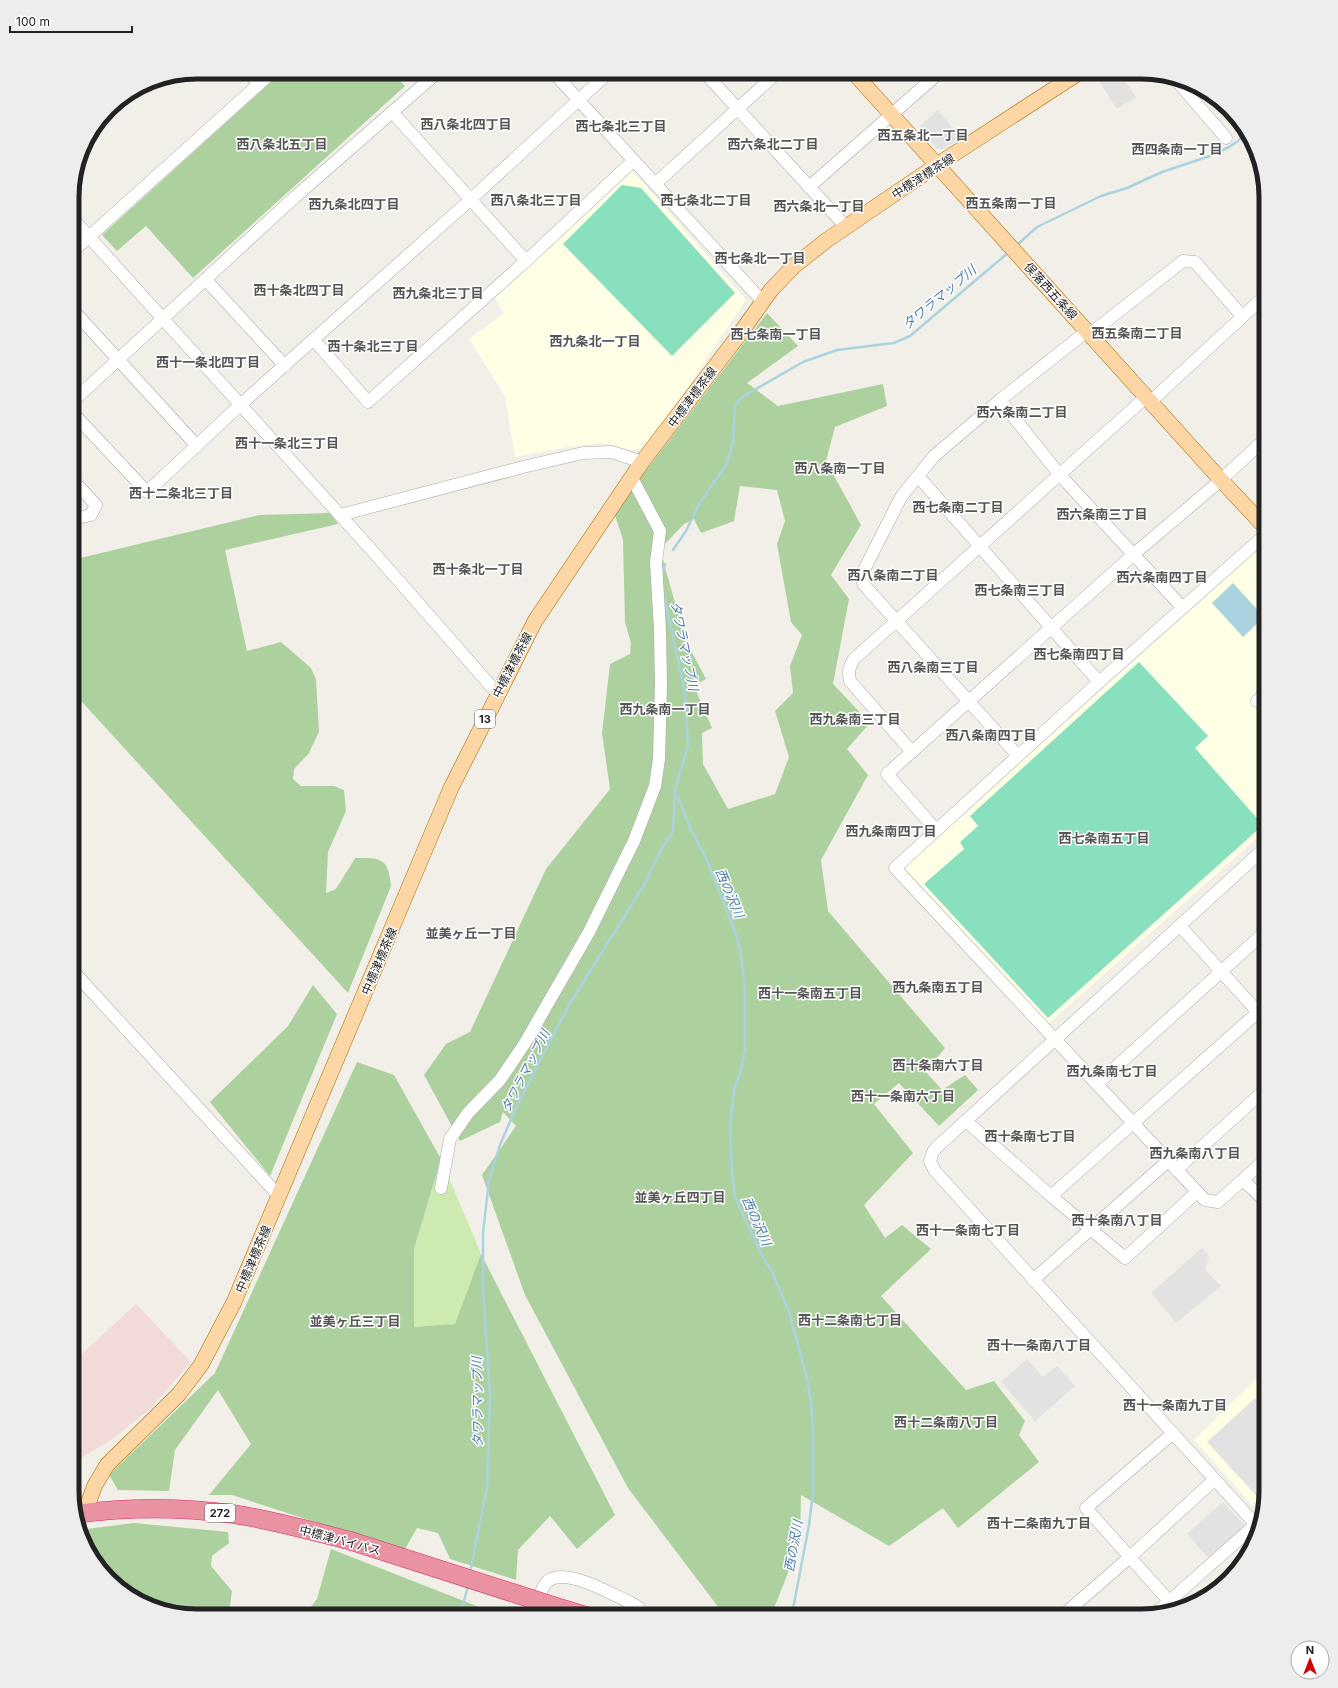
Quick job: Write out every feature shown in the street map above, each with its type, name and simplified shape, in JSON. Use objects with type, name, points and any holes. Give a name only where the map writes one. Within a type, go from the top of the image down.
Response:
[{"type":"highway","name":"中標津バイパス","points":[[81,1513],[156,1508],[209,1512],[255,1519],[351,1541],[564,1609]]},
{"type":"main road","name":"俣落西五条線","points":[[860,79],[1221,480],[1259,519]]},
{"type":"main road","name":"中標津標茶線","points":[[81,1511],[107,1465],[179,1394],[201,1365],[234,1302],[451,788],[497,693],[535,621],[642,462],[771,290],[794,266],[846,227],[937,165],[1069,79]]},
{"type":"street","points":[[254,79],[259,84]]},
{"type":"street","points":[[79,245],[264,79]]},
{"type":"street","points":[[79,396],[295,198],[430,79]]},
{"type":"street","points":[[560,79],[633,161],[763,302]]},
{"type":"street","points":[[79,419],[147,492],[240,405],[470,200],[600,79]]},
{"type":"street","points":[[710,79],[846,227]]},
{"type":"street","points":[[655,184],[770,79]]},
{"type":"street","points":[[809,186],[932,79]]},
{"type":"street","points":[[1182,86],[1226,138]]},
{"type":"street","points":[[392,113],[526,261]]},
{"type":"street","points":[[314,340],[368,402],[526,261],[633,161]]},
{"type":"street","points":[[79,225],[340,515],[497,693]]},
{"type":"street","points":[[1018,756],[864,585],[862,580],[863,572],[902,497],[934,456],[1000,400],[1183,261],[1195,262],[1242,316]]},
{"type":"street","points":[[206,280],[285,366]]},
{"type":"street","points":[[912,752],[850,681],[848,674],[854,659],[1059,474],[1148,399],[1259,301]]},
{"type":"street","points":[[79,317],[197,446]]},
{"type":"street","points":[[1000,400],[1059,474],[1182,608]]},
{"type":"street","points":[[936,830],[887,774],[1134,554],[1221,480],[1259,445]]},
{"type":"street","points":[[340,515],[523,467],[583,453],[612,452],[642,462]]},
{"type":"street","points":[[918,476],[1099,682]]},
{"type":"street","points":[[441,1188],[450,1139],[468,1113],[500,1080],[524,1043],[589,932],[634,841],[655,786],[659,759],[661,684],[660,630],[656,562],[660,530],[632,478]]},
{"type":"street","points":[[79,487],[96,505],[91,515],[79,518]]},
{"type":"street","points":[[1259,531],[1182,608],[895,868],[1205,1200],[1218,1202],[1259,1165]]},
{"type":"street","points":[[1254,1523],[1033,1280],[932,1166],[930,1161],[933,1152],[966,1121],[1259,855]]},
{"type":"street","points":[[1180,926],[1221,971],[1259,1009]]},
{"type":"street","points":[[1097,1084],[1259,936]]},
{"type":"street","points":[[79,978],[279,1196]]},
{"type":"street","points":[[1051,1196],[1133,1123],[1259,1016]]},
{"type":"street","points":[[1176,1170],[1259,1095]]},
{"type":"street","points":[[966,1121],[1051,1196],[1126,1258],[1197,1192]]},
{"type":"street","points":[[1033,1280],[1168,1161]]},
{"type":"street","points":[[1243,1180],[1259,1195]]},
{"type":"street","points":[[1172,1434],[1086,1508],[1172,1605]]},
{"type":"street","points":[[1070,1609],[1130,1557],[1214,1480]]},
{"type":"street","points":[[1175,1604],[1253,1528]]},
{"type":"street","points":[[537,1609],[544,1584],[550,1579],[561,1576],[578,1579],[632,1603],[639,1609]]},
{"type":"shaded area","points":[[1098,79],[1124,79],[1136,97],[1117,109]]},
{"type":"shaded area","points":[[938,110],[961,138],[943,149],[937,149],[919,127]]},
{"type":"shaded area","points":[[633,171],[746,300],[646,448],[632,450],[602,443],[568,447],[515,457],[505,396],[469,339],[504,313],[494,297]]},
{"type":"shaded area","points":[[1259,549],[1259,836],[1048,1024],[902,868]]},
{"type":"shaded area","points":[[1202,1248],[1209,1256],[1205,1270],[1221,1286],[1176,1323],[1151,1293]]},
{"type":"shaded area","points":[[136,1304],[191,1362],[151,1408],[111,1440],[79,1459],[79,1357]]},
{"type":"shaded area","points":[[1027,1359],[1043,1377],[1057,1366],[1075,1386],[1035,1421],[1001,1382]]},
{"type":"shaded area","points":[[1259,1376],[1259,1491],[1257,1511],[1194,1440]]},
{"type":"shaded area","points":[[1255,1398],[1259,1402],[1259,1498],[1207,1442]]},
{"type":"shaded area","points":[[1223,1502],[1245,1526],[1209,1559],[1187,1534]]},
{"type":"green space","points":[[274,79],[398,79],[405,86],[193,278],[146,226],[117,251],[102,235]]},
{"type":"green space","points":[[622,185],[641,188],[735,293],[672,356],[563,244]]},
{"type":"green space","points":[[767,313],[798,346],[747,383],[778,406],[883,384],[887,406],[835,427],[826,461],[861,525],[831,575],[849,599],[833,684],[870,723],[847,749],[868,775],[821,860],[828,911],[945,1048],[926,1072],[942,1090],[965,1075],[978,1090],[939,1126],[899,1083],[874,1104],[913,1153],[864,1205],[885,1238],[902,1225],[931,1249],[881,1296],[966,1390],[994,1381],[1025,1421],[1019,1435],[1039,1462],[958,1528],[943,1508],[889,1546],[801,1495],[800,1542],[774,1609],[720,1609],[628,1488],[525,1295],[482,1175],[516,1126],[503,1112],[500,1122],[460,1141],[424,1075],[446,1044],[470,1032],[546,869],[610,789],[602,733],[610,664],[630,654],[631,643],[625,622],[623,540],[614,512]],"holes":[[[740,486],[777,490],[785,521],[777,544],[791,622],[802,635],[790,666],[793,693],[775,711],[789,757],[775,794],[728,809],[703,764],[702,733],[712,728],[694,686],[706,679],[685,639],[660,549],[684,524],[694,519],[701,533],[734,521]]]},
{"type":"green space","points":[[330,513],[338,524],[225,550],[247,651],[281,642],[311,668],[316,679],[319,732],[309,753],[294,769],[293,779],[301,786],[334,786],[344,790],[346,811],[328,852],[326,893],[336,889],[355,858],[371,858],[382,861],[388,869],[390,876],[391,886],[348,993],[79,699],[79,558],[259,515]]},
{"type":"green space","points":[[1139,662],[1208,736],[1195,748],[1259,820],[1259,829],[1048,1018],[924,884],[964,849],[960,842],[978,826],[970,816]]},
{"type":"green space","points":[[313,985],[337,1014],[270,1176],[210,1102],[288,1026]]},
{"type":"green space","points":[[357,1062],[394,1075],[441,1159],[414,1249],[414,1327],[455,1324],[481,1254],[615,1515],[577,1549],[550,1516],[518,1550],[516,1580],[450,1559],[438,1533],[417,1528],[404,1551],[232,1495],[209,1495],[251,1444],[218,1390],[175,1450],[169,1491],[118,1490],[109,1475],[215,1373]]},
{"type":"green space","points":[[441,1159],[481,1254],[455,1325],[414,1327],[414,1249]]},
{"type":"green space","points":[[134,1523],[228,1532],[229,1543],[212,1556],[211,1566],[232,1591],[230,1609],[182,1608],[166,1605],[138,1593],[125,1585],[103,1563],[91,1543],[86,1529]]},
{"type":"green space","points":[[331,1549],[484,1609],[308,1609],[317,1599]]},
{"type":"water","points":[[1233,583],[1259,612],[1259,622],[1243,637],[1212,603]]},
{"type":"waterway","name":"タワラマップ川","points":[[1016,246],[1037,227],[1101,196],[1127,188],[1162,172],[1210,156],[1229,147],[1242,136]]},
{"type":"waterway","name":"タワラマップ川","points":[[673,550],[686,531],[699,504],[726,465],[733,443],[735,406],[742,397],[803,362],[837,350],[894,343],[910,336],[1009,252]]},
{"type":"waterway","name":"タワラマップ川","points":[[662,578],[665,564]]},
{"type":"waterway","name":"タワラマップ川","points":[[470,1573],[487,1487],[490,1396],[483,1290],[483,1233],[489,1180],[500,1145],[515,1110],[552,1037],[572,1000],[644,885],[663,846],[673,831],[675,789],[688,746],[685,692],[663,591]]},
{"type":"waterway","name":"西の沢川","points":[[675,790],[692,832],[706,858],[739,944],[745,987],[745,1049],[740,1075],[734,1089],[730,1127],[732,1174],[735,1197],[762,1256],[772,1271],[789,1312],[807,1378],[811,1402],[813,1429],[813,1493],[809,1525],[793,1609]]},
{"type":"waterway","name":"タワラマップ川","points":[[462,1609],[468,1586]]},
{"type":"district","name":"西八条北四丁目","points":[[466,124]]},
{"type":"district","name":"西七条北三丁目","points":[[621,126]]},
{"type":"district","name":"西五条北一丁目","points":[[923,135]]},
{"type":"district","name":"西八条北五丁目","points":[[282,144]]},
{"type":"district","name":"西六条北二丁目","points":[[773,144]]},
{"type":"district","name":"西四条南一丁目","points":[[1177,149]]},
{"type":"district","name":"西八条北三丁目","points":[[536,200]]},
{"type":"district","name":"西七条北二丁目","points":[[706,200]]},
{"type":"district","name":"西五条南一丁目","points":[[1011,203]]},
{"type":"district","name":"西九条北四丁目","points":[[354,204]]},
{"type":"district","name":"西六条北一丁目","points":[[819,206]]},
{"type":"district","name":"西七条北一丁目","points":[[760,258]]},
{"type":"district","name":"西十条北四丁目","points":[[299,290]]},
{"type":"district","name":"西九条北三丁目","points":[[438,293]]},
{"type":"district","name":"西五条南二丁目","points":[[1137,333]]},
{"type":"district","name":"西七条南一丁目","points":[[776,334]]},
{"type":"district","name":"西九条北一丁目","points":[[595,341]]},
{"type":"district","name":"西十条北三丁目","points":[[373,346]]},
{"type":"district","name":"西十一条北四丁目","points":[[208,362]]},
{"type":"district","name":"西六条南二丁目","points":[[1022,412]]},
{"type":"district","name":"西十一条北三丁目","points":[[287,443]]},
{"type":"district","name":"西八条南一丁目","points":[[840,468]]},
{"type":"district","name":"西十二条北三丁目","points":[[181,493]]},
{"type":"district","name":"西七条南二丁目","points":[[958,507]]},
{"type":"district","name":"西六条南三丁目","points":[[1102,514]]},
{"type":"district","name":"西十条北一丁目","points":[[478,569]]},
{"type":"district","name":"西八条南二丁目","points":[[893,575]]},
{"type":"district","name":"西六条南四丁目","points":[[1162,577]]},
{"type":"district","name":"西七条南三丁目","points":[[1020,590]]},
{"type":"district","name":"西七条南四丁目","points":[[1079,654]]},
{"type":"district","name":"西八条南三丁目","points":[[933,667]]},
{"type":"district","name":"西九条南一丁目","points":[[665,709]]},
{"type":"district","name":"西九条南三丁目","points":[[855,719]]},
{"type":"district","name":"西八条南四丁目","points":[[991,735]]},
{"type":"district","name":"西九条南四丁目","points":[[891,831]]},
{"type":"district","name":"西七条南五丁目","points":[[1104,838]]},
{"type":"district","name":"並美ヶ丘一丁目","points":[[471,933]]},
{"type":"district","name":"西九条南五丁目","points":[[938,987]]},
{"type":"district","name":"西十一条南五丁目","points":[[810,993]]},
{"type":"district","name":"西十条南六丁目","points":[[938,1065]]},
{"type":"district","name":"西九条南七丁目","points":[[1112,1071]]},
{"type":"district","name":"西十一条南六丁目","points":[[903,1096]]},
{"type":"district","name":"西十条南七丁目","points":[[1030,1136]]},
{"type":"district","name":"西九条南八丁目","points":[[1195,1153]]},
{"type":"district","name":"並美ヶ丘四丁目","points":[[680,1197]]},
{"type":"district","name":"西十条南八丁目","points":[[1117,1220]]},
{"type":"district","name":"西十一条南七丁目","points":[[968,1230]]},
{"type":"district","name":"西十二条南七丁目","points":[[850,1320]]},
{"type":"district","name":"並美ヶ丘三丁目","points":[[355,1321]]},
{"type":"district","name":"西十一条南八丁目","points":[[1039,1345]]},
{"type":"district","name":"西十一条南九丁目","points":[[1175,1405]]},
{"type":"district","name":"西十二条南八丁目","points":[[946,1422]]},
{"type":"district","name":"西十二条南九丁目","points":[[1039,1523]]}]
